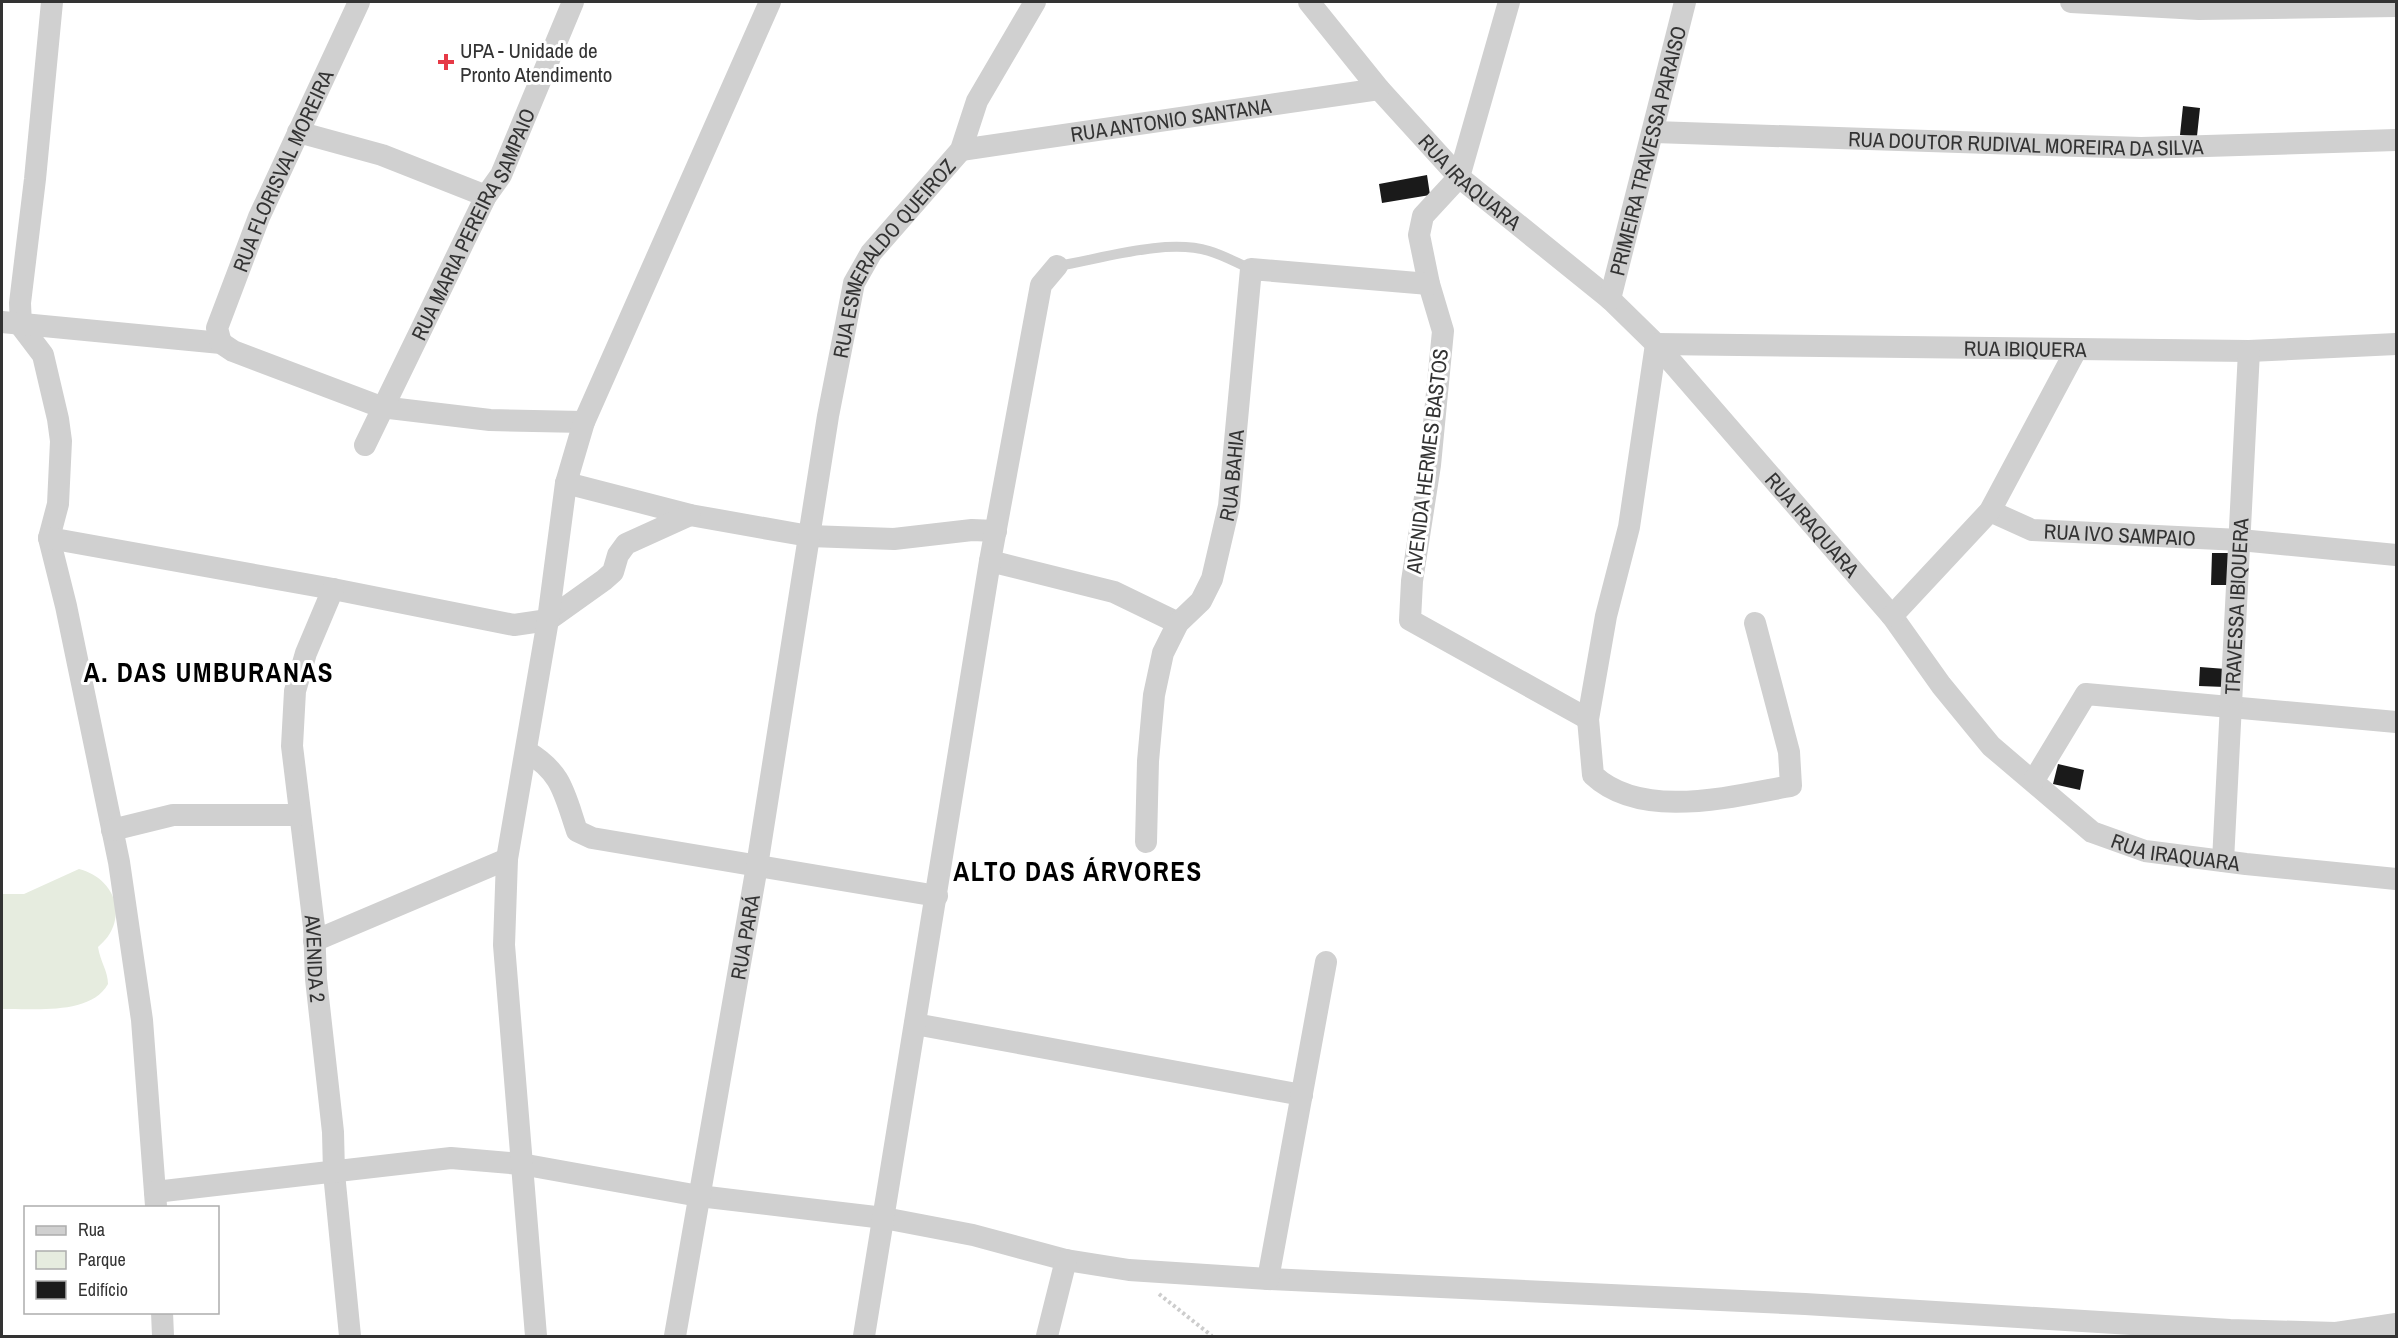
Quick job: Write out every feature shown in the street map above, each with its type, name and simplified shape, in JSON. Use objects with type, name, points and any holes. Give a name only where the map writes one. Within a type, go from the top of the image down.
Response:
[{"type":"street","points":[[11,324],[20,303],[36,179],[52,2]]},
{"type":"street","name":"RUA FLORISVAL MOREIRA","points":[[221,344],[217,328],[259,217],[359,2]]},
{"type":"street","name":"RUA MARIA PEREIRA SAMPAIO","points":[[365,445],[381,407],[486,196],[501,175],[573,2]]},
{"type":"street","points":[[536,1336],[504,945],[507,859],[548,620],[566,483],[584,422],[770,2]]},
{"type":"street","name":"RUA ESMERALDO QUEIROZ","points":[[809,536],[828,416],[854,283],[871,253],[961,150],[977,101],[1035,2]]},
{"type":"street","name":"RUA IRAQUARA","points":[[1309,2],[1379,89],[1459,177],[1610,299],[1656,344],[1892,616],[1941,685],[1991,746],[2034,780],[2092,832],[2145,850],[2223,861],[2397,879]]},
{"type":"street","name":"AVENIDA HERMES BASTOS","points":[[1509,2],[1459,177],[1423,216],[1419,235],[1429,284],[1443,331],[1430,465],[1412,581],[1410,620],[1588,719]]},
{"type":"street","name":"PRIMEIRA TRAVESSA PARAISO","points":[[1610,299],[1685,2]]},
{"type":"street","points":[[2071,2],[2199,9],[2396,9]]},
{"type":"street","name":"RUA ANTONIO SANTANA","points":[[961,150],[1379,89]]},
{"type":"street","points":[[298,132],[381,155],[486,196]]},
{"type":"street","name":"RUA DOUTOR RUDIVAL MOREIRA DA SILVA","points":[[1654,132],[2141,148],[2397,140]]},
{"type":"street","points":[[864,1336],[990,561],[1041,285],[1058,266]]},
{"type":"street","points":[[1251,269],[1429,284]]},
{"type":"street","name":"RUA BAHIA","points":[[1146,842],[1146,800],[1154,695],[1163,653],[1178,623],[1201,601],[1212,579],[1229,506],[1251,269]]},
{"type":"street","points":[[11,324],[221,344],[233,351],[381,407],[490,420],[584,422]]},
{"type":"street","points":[[11,324],[43,355],[61,441],[58,504],[49,538],[66,606],[112,830],[142,1020],[156,1200],[452,1158],[521,1164],[699,1196],[884,1218],[973,1235],[1066,1260],[1129,1270],[1268,1279],[1805,1304],[2241,1330],[2336,1333],[2397,1324]]},
{"type":"street","points":[[1656,344],[1629,527],[1606,616],[1588,719],[1593,775],[1607,788],[1657,801],[1707,802],[1791,786],[1789,752],[1755,622]]},
{"type":"street","name":"RUA IBIQUERA","points":[[1656,344],[2249,351],[2397,345]]},
{"type":"street","points":[[1892,616],[1989,511],[2076,350]]},
{"type":"street","name":"TRAVESSA IBIQUERA","points":[[2223,861],[2249,351]]},
{"type":"street","points":[[566,483],[690,515],[809,536],[894,539],[972,530],[996,531]]},
{"type":"street","name":"RUA IVO SAMPAIO","points":[[1989,511],[2032,530],[2240,540],[2397,555]]},
{"type":"street","points":[[49,538],[333,589],[514,625],[548,620],[613,572],[618,555],[626,544],[690,515]]},
{"type":"street","name":"RUA PARÁ","points":[[675,1336],[757,866],[809,536]]},
{"type":"street","points":[[990,561],[1114,592],[1178,623]]},
{"type":"street","name":"AVENIDA 2","points":[[333,589],[317,622],[295,691],[292,746],[333,1132],[334,1173],[350,1336]]},
{"type":"street","points":[[2034,780],[2086,694],[2397,722]]},
{"type":"street","points":[[526,751],[543,761],[556,775],[577,831],[592,838],[937,896]]},
{"type":"street","points":[[112,830],[173,815],[300,815]]},
{"type":"street","points":[[314,941],[507,859]]},
{"type":"street","points":[[1268,1279],[1326,962]]},
{"type":"street","points":[[915,1024],[1302,1095]]},
{"type":"street","points":[[1047,1336],[1066,1260]]},
{"type":"street","points":[[162,1314],[162,1336]]},
{"type":"lane","points":[[1058,266],[1159,249],[1192,248],[1209,251],[1251,269]]},
{"type":"path","points":[[1157,1292],[1212,1336]]},
{"type":"green space","points":[[79,869],[103,882],[115,902],[114,926],[108,937],[98,947],[108,984],[100,994],[75,1006],[2,1009],[2,894],[24,894]]},
{"type":"building","points":[[2183,106],[2200,108],[2197,136],[2180,135]]},
{"type":"building","points":[[1427,175],[1430,195],[1382,203],[1379,184]]},
{"type":"building","points":[[2212,553],[2235,553],[2234,585],[2211,585]]},
{"type":"building","points":[[2200,667],[2226,669],[2225,687],[2199,686]]},
{"type":"building","points":[[2058,764],[2084,770],[2080,790],[2053,784]]},
{"type":"place","name":"UPA - Unidade de Pronto Atendimento","points":[[446,62]]},
{"type":"district","name":"A. DAS UMBURANAS","points":[[209,672]]},
{"type":"district","name":"ALTO DAS ÁRVORES","points":[[1078,871]]}]
